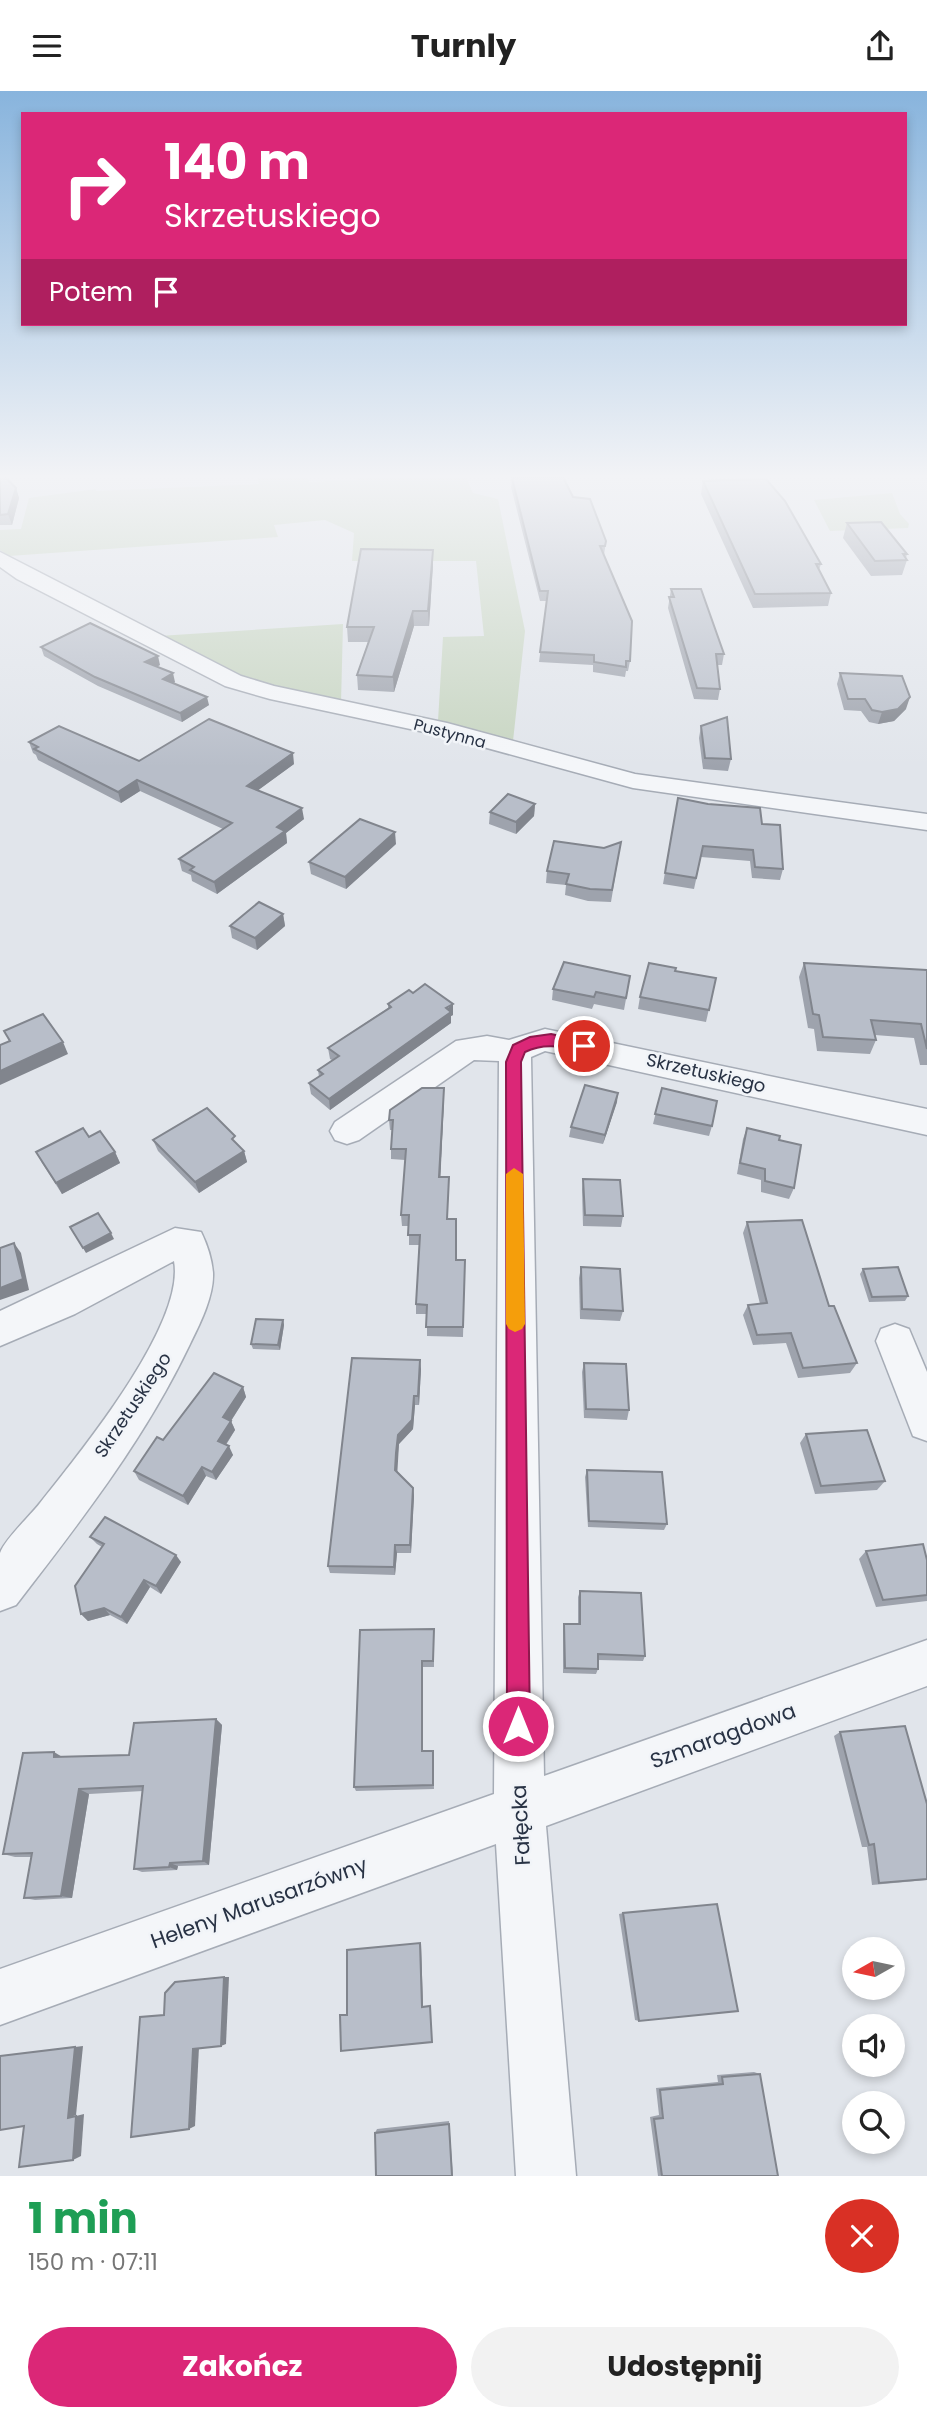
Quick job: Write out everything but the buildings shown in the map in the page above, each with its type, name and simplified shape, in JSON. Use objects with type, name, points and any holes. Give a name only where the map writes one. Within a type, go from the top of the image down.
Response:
[{"type":"street","name":"Pustynna","points":[[20,572],[211,670],[270,692],[447,730],[632,781],[927,822]]},
{"type":"street","name":"Skrzetuskiego","points":[[346,1131],[467,1049],[487,1047],[515,1053],[530,1043],[557,1040],[927,1122]]},
{"type":"street","name":"Fałęcka","points":[[515,1053],[519,1809],[546,2176]]},
{"type":"street","name":"Skrzetuskiego","points":[[0,1329],[62,1301],[175,1243],[188,1243],[195,1253],[196,1271],[181,1327],[160,1369],[46,1531],[1,1582]]},
{"type":"street","points":[[895,1341],[927,1422]]},
{"type":"street","name":"Szmaragdowa","points":[[519,1809],[927,1663]]},
{"type":"street","name":"Heleny Marusarzówny","points":[[0,1997],[519,1809]]},
{"type":"green space","points":[[477,572],[513,572],[525,631],[513,741],[438,721],[443,637],[484,636]]},
{"type":"green space","points":[[343,624],[341,703],[232,675],[159,636]]},
{"type":"slow traffic","points":[[514,1174],[515,1324]]},
{"type":"route","points":[[518,1726],[514,1062],[515,1053],[530,1043],[551,1039],[584,1046]]}]
